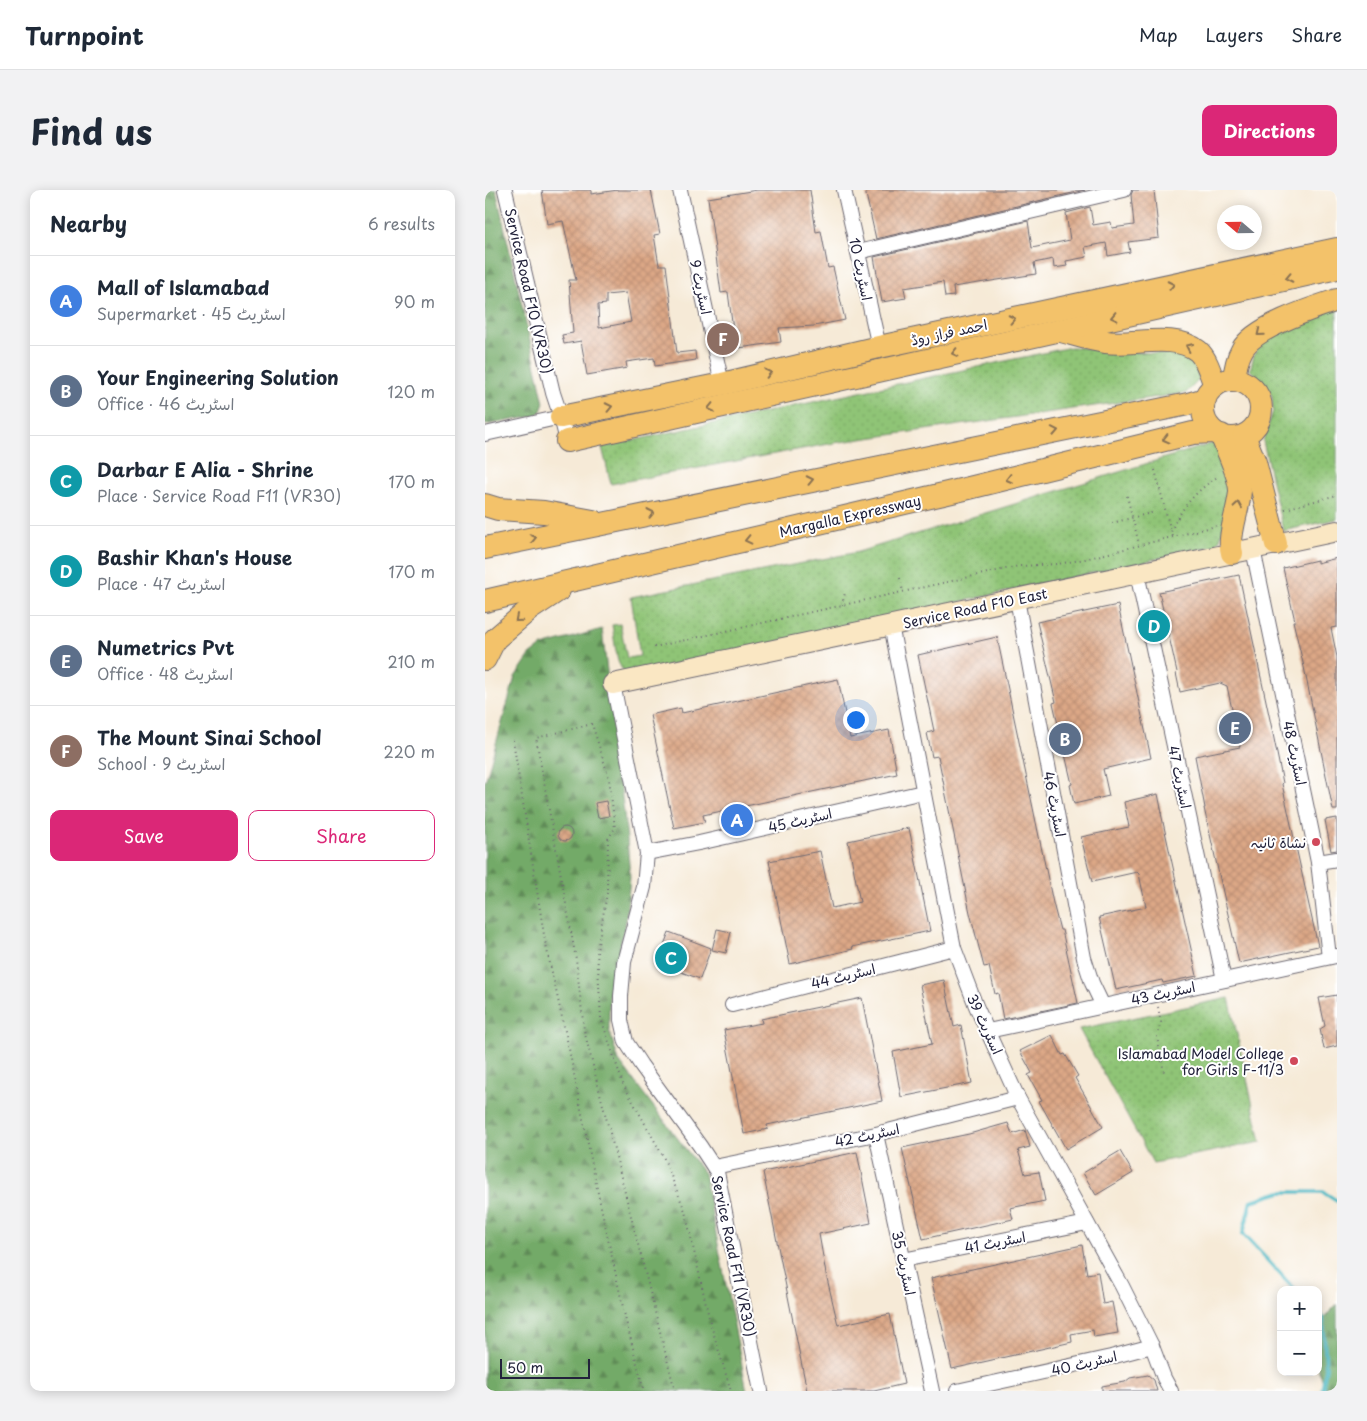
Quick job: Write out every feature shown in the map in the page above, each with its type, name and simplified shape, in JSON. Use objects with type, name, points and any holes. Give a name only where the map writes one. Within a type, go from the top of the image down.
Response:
[{"type":"main road","name":"احمد فراز روڈ","points":[[567,441],[1056,330],[1337,249]]},
{"type":"main road","name":"احمد فراز روڈ","points":[[561,417],[721,384],[879,347],[1223,283],[1337,268]]},
{"type":"main road","points":[[1242,551],[1229,542],[1235,521],[1240,489],[1230,456],[1218,434],[1205,420],[1203,405],[1236,364],[1243,348],[1267,328],[1310,308],[1337,300]]},
{"type":"main road","points":[[1056,330],[1108,343],[1179,342],[1198,351],[1218,388]]},
{"type":"main road","points":[[485,548],[1188,404],[1218,388],[1251,385],[1260,397],[1262,413],[1256,427],[1244,436],[1228,438],[1218,434]]},
{"type":"main road","name":"Margalla Expressway","points":[[485,601],[969,488],[1193,433],[1218,434]]},
{"type":"main road","points":[[1244,436],[1255,462],[1276,544]]},
{"type":"main road","points":[[485,506],[498,509],[544,512],[604,523]]},
{"type":"main road","points":[[485,658],[495,639],[530,609],[572,581]]},
{"type":"street","name":"Service Road F10 (VR30)","points":[[505,190],[553,393],[567,441]]},
{"type":"street","name":"اسٹریٹ 9","points":[[680,190],[721,384]]},
{"type":"street","name":"اسٹریٹ 10","points":[[844,190],[879,347]]},
{"type":"street","points":[[858,252],[1124,190]]},
{"type":"street","points":[[485,434],[561,417]]},
{"type":"street","name":"Service Road F10 East","points":[[613,684],[1337,531]]},
{"type":"street","name":"اسٹریٹ 48","points":[[1242,551],[1318,862],[1333,957]]},
{"type":"street","name":"اسٹریٹ 47","points":[[1137,574],[1224,980]]},
{"type":"street","name":"اسٹریٹ 46","points":[[1017,599],[1084,958],[1092,983],[1103,1006]]},
{"type":"street","name":"اسٹریٹ 39","points":[[891,625],[954,948],[965,981],[1018,1098],[1122,1286],[1152,1346],[1171,1391]]},
{"type":"street","name":"Service Road F11 (VR30)","points":[[613,684],[647,853],[643,887],[624,962],[621,1020],[626,1042],[717,1172],[761,1391]]},
{"type":"street","name":"اسٹریٹ 45","points":[[647,853],[923,792]]},
{"type":"street","points":[[1318,862],[1337,859]]},
{"type":"street","name":"اسٹریٹ 44","points":[[732,1005],[954,948]]},
{"type":"street","name":"اسٹریٹ 43","points":[[988,1031],[1333,957]]},
{"type":"street","name":"اسٹریٹ 42","points":[[714,1167],[876,1134],[1018,1098]]},
{"type":"street","name":"اسٹریٹ 35","points":[[876,1134],[932,1391]]},
{"type":"street","name":"اسٹریٹ 41","points":[[903,1260],[1087,1223]]},
{"type":"street","name":"اسٹریٹ 40","points":[[957,1391],[1111,1358],[1152,1346]]},
{"type":"path","points":[[1155,470],[1173,536]]},
{"type":"path","points":[[1171,532],[1181,511],[1203,487],[1222,474]]},
{"type":"path","points":[[1269,513],[1337,495]]},
{"type":"path","points":[[1127,496],[1139,544]]},
{"type":"path","points":[[1112,524],[1155,512]]},
{"type":"path","points":[[654,647],[1019,566],[1058,564],[1085,559],[1235,521]]},
{"type":"path","points":[[900,578],[903,592]]},
{"type":"path","points":[[842,606],[845,593]]},
{"type":"path","points":[[536,738],[576,959],[584,1030],[675,1391]]},
{"type":"path","points":[[513,740],[545,941],[569,1049],[595,1184],[626,1322],[644,1391]]},
{"type":"path","points":[[1155,995],[1161,1022],[1157,1037],[1164,1072]]},
{"type":"green space","points":[[485,190],[496,190],[544,403],[541,411],[535,416],[485,425]]},
{"type":"green space","points":[[1337,306],[1337,519],[1283,531],[1263,441],[1273,411],[1272,396],[1265,383],[1250,370],[1255,352],[1272,333]]},
{"type":"green space","points":[[1071,347],[1176,355],[1195,365],[1199,380],[1186,393],[840,442],[611,484],[602,447]]},
{"type":"green space","points":[[1217,442],[1234,487],[1220,539],[1215,546],[639,672],[625,671],[619,662],[612,625],[620,624],[627,658],[640,656],[631,597],[858,552]]},
{"type":"green space","points":[[602,629],[630,877],[626,921],[609,994],[609,1030],[619,1061],[704,1173],[747,1391],[485,1391],[485,782],[515,677],[530,655],[542,646]]},
{"type":"green space","points":[[1229,998],[1261,1142],[1153,1163],[1079,1029]]},
{"type":"green space","points":[[1337,1304],[1337,1391],[1327,1391],[1321,1376],[1322,1321]]},
{"type":"building","points":[[542,190],[591,190],[591,194],[618,190],[651,190],[660,234],[654,235],[659,265],[666,265],[677,353],[695,351],[696,360],[655,366],[654,358],[626,362],[627,368],[587,375],[581,341],[564,344],[562,335],[573,333],[569,280],[576,280],[563,221],[547,224]],"holes":[[[626,293],[631,322],[599,328],[598,305],[606,304],[606,295]]]},
{"type":"building","points":[[757,190],[810,190],[816,232],[821,231],[828,268],[833,267],[845,320],[814,326],[779,328],[781,342],[739,348],[737,330],[733,330],[728,292],[721,293],[708,198]]},
{"type":"building","points":[[865,190],[1085,190],[876,239]]},
{"type":"building","points":[[1133,190],[1154,190],[1159,238],[1128,242],[1130,252],[1108,256],[1106,243],[1085,247],[1087,257],[1066,261],[1067,266],[1054,268],[1053,259],[1034,263],[1036,274],[953,287],[954,296],[945,297],[943,282],[904,288],[906,298],[882,302],[874,257],[1028,221],[1032,248],[1070,240],[1066,213],[1090,207],[1093,225],[1111,222],[1112,228],[1134,225],[1131,195]]},
{"type":"building","points":[[1337,558],[1337,627],[1331,628],[1337,657],[1337,810],[1333,810],[1283,568],[1317,560],[1317,563]]},
{"type":"building","points":[[1239,575],[1318,946],[1239,963],[1204,808],[1195,756],[1240,747],[1227,686],[1220,683],[1180,692],[1159,592]]},
{"type":"building","points":[[1118,605],[1151,758],[1103,769],[1109,796],[1074,804],[1070,785],[1072,784],[1053,703],[1056,702],[1037,622]]},
{"type":"building","points":[[997,637],[1053,903],[1060,930],[1062,930],[1078,1003],[1003,1019],[998,993],[995,994],[989,966],[984,967],[970,913],[938,756],[932,757],[927,733],[934,731],[918,655]]},
{"type":"building","points":[[838,679],[850,738],[889,730],[897,774],[703,815],[705,822],[674,828],[650,715],[681,708],[682,713]]},
{"type":"building","points":[[1158,794],[1197,976],[1163,983],[1162,980],[1116,990],[1099,917],[1146,907],[1139,874],[1137,872],[1092,882],[1081,837],[1129,827],[1124,802]]},
{"type":"building","points":[[606,801],[609,816],[598,818],[595,803]]},
{"type":"building","points":[[1337,818],[1337,850],[1331,851],[1325,820]]},
{"type":"building","points":[[562,827],[568,827],[572,834],[568,841],[562,841],[558,837],[558,831]]},
{"type":"building","points":[[909,828],[930,931],[852,947],[853,949],[790,964],[769,861],[820,851],[832,908],[860,902],[848,841]]},
{"type":"building","points":[[717,929],[731,932],[726,953],[712,950]]},
{"type":"building","points":[[669,932],[711,948],[700,979],[657,963]]},
{"type":"building","points":[[944,980],[954,1027],[961,1025],[972,1083],[901,1097],[893,1052],[932,1044],[920,985]]},
{"type":"building","name":"Islamabad Model College for Girls F-11/3","points":[[1337,995],[1337,1046],[1324,1049],[1320,1029],[1325,1026],[1319,998]]},
{"type":"building","points":[[862,998],[882,1101],[767,1125],[768,1129],[744,1134],[724,1030],[762,1023],[761,1019]]},
{"type":"building","points":[[1052,1035],[1062,1055],[1065,1054],[1078,1076],[1075,1078],[1103,1127],[1066,1149],[1039,1101],[1042,1100],[1028,1075],[1032,1073],[1020,1051]]},
{"type":"building","points":[[1008,1123],[1012,1134],[1025,1130],[1030,1147],[1018,1150],[1025,1174],[1039,1172],[1045,1201],[1010,1208],[1013,1219],[923,1239],[902,1148],[969,1134]]},
{"type":"building","points":[[1120,1151],[1133,1173],[1096,1195],[1083,1173]]},
{"type":"building","points":[[857,1152],[871,1223],[819,1234],[826,1274],[838,1325],[890,1314],[904,1384],[874,1391],[807,1391],[763,1172]]},
{"type":"building","points":[[1082,1245],[1087,1274],[1098,1272],[1103,1304],[1112,1302],[1118,1333],[1094,1337],[1093,1330],[1071,1334],[1072,1342],[952,1369],[931,1278]]},
{"type":"building","points":[[1148,1375],[1154,1380],[1157,1391],[1102,1391],[1102,1386]]},
{"type":"waterway","points":[[1291,1286],[1243,1234],[1251,1201],[1281,1192],[1323,1192],[1337,1201]]},
{"type":"waterway","points":[[1322,1317],[1326,1368],[1322,1391]]},
{"type":"place","name":"The Mount Sinai School","points":[[723,339]]},
{"type":"place","name":"Bashir Khan's House","points":[[1154,626]]},
{"type":"place","name":"Numetrics Pvt","points":[[1235,728]]},
{"type":"place","name":"Your Engineering Solution","points":[[1065,739]]},
{"type":"place","name":"Mall of Islamabad","points":[[737,820]]},
{"type":"place","name":"نشاۃ ثانیہ","points":[[1316,842]]},
{"type":"place","name":"Darbar E Alia - Shrine","points":[[671,958]]},
{"type":"place","name":"Islamabad Model College for Girls F-11/3","points":[[1294,1061]]}]
